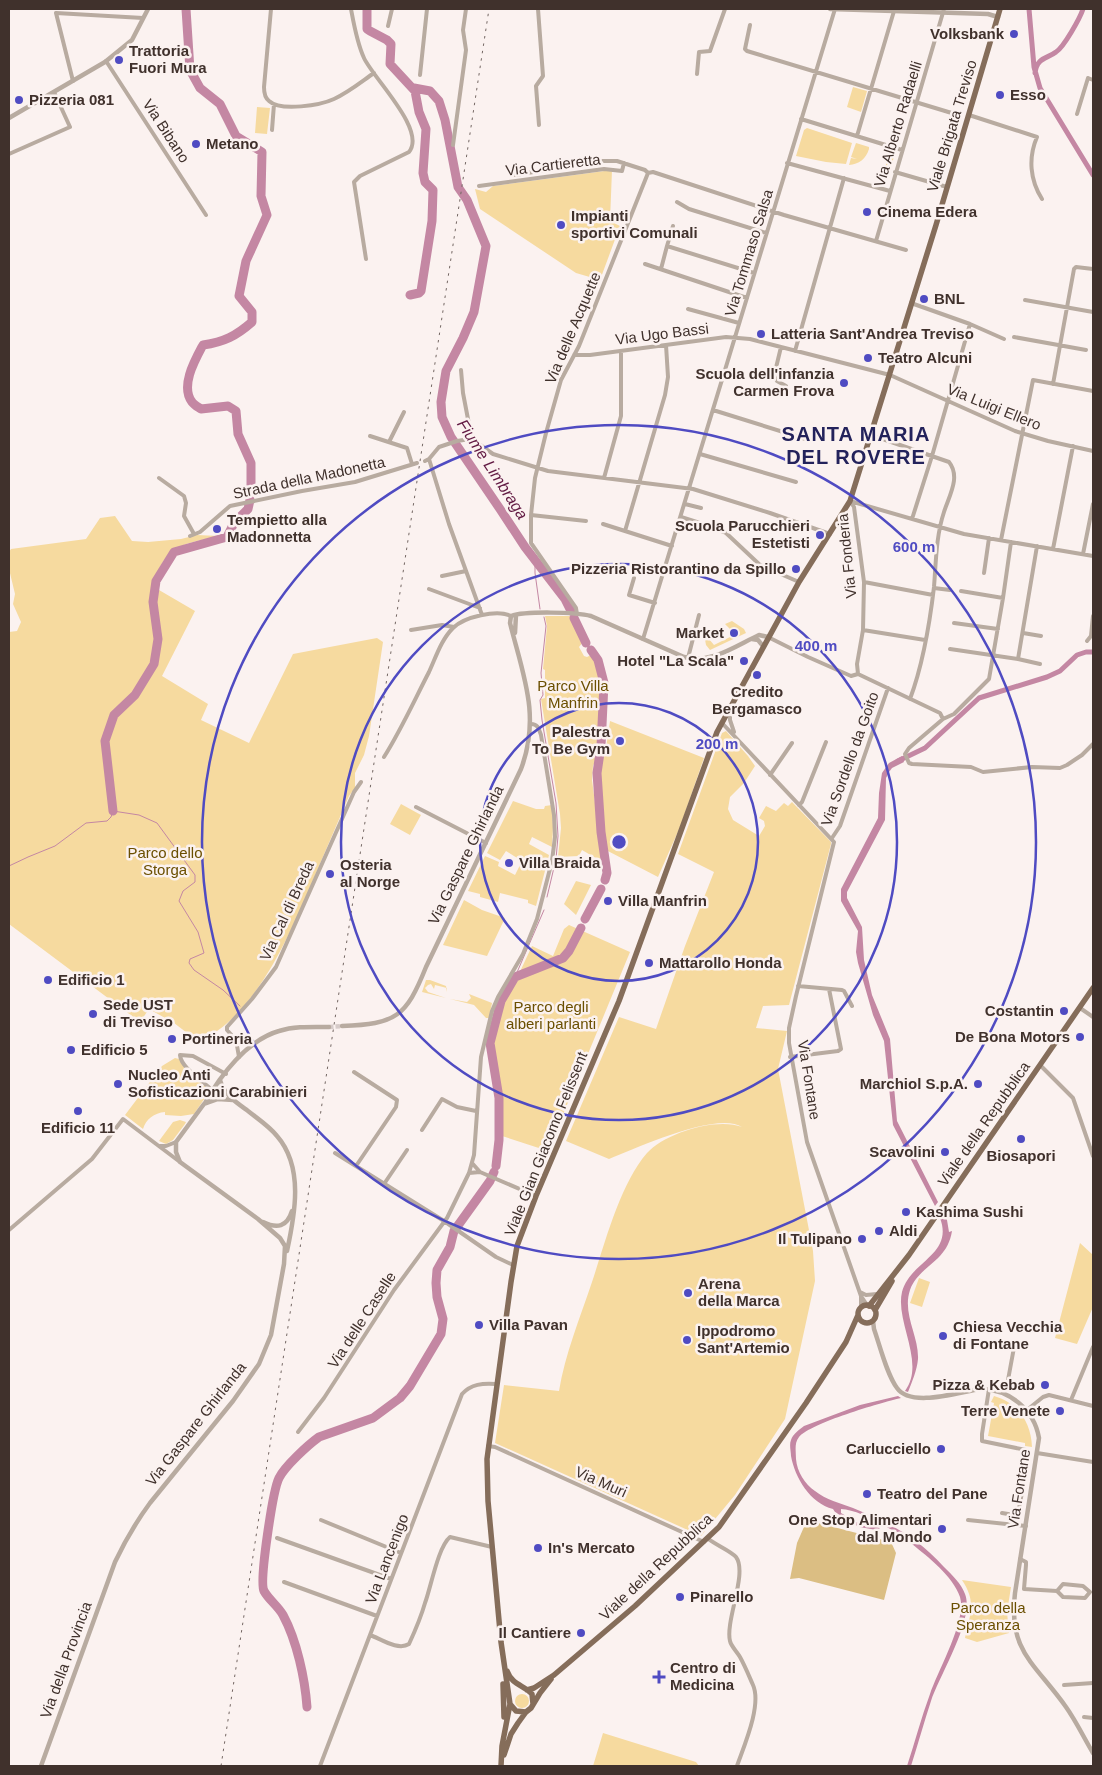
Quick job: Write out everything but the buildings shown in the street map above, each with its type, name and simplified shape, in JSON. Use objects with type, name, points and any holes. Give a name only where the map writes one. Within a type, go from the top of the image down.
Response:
[{"type":"main road","name":"Viale Brigata Treviso","points":[[850,501],[912,303],[1000,9]]},
{"type":"main road","name":"Viale Gian Giacomo Felissent","points":[[501,1765],[502,1746],[510,1702],[501,1642],[492,1547],[487,1477],[488,1446],[513,1265],[520,1236],[619,1001],[712,744],[730,706],[799,582],[850,501]]},
{"type":"main road","name":"Viale della Repubblica","points":[[554,1675],[628,1612],[719,1527],[741,1498],[846,1342],[858,1315],[868,1307],[895,1275],[1093,988]]},
{"type":"main road","name":"Viale della Repubblica","points":[[868,1307],[895,1275]]},
{"type":"main road","name":"Viale della Repubblica","points":[[846,1342],[876,1315],[868,1307]]},
{"type":"main road","points":[[858,1315],[860,1320],[868,1322]]},
{"type":"main road","name":"Viale Gian Giacomo Felissent","points":[[501,1642],[510,1677],[514,1683],[532,1694],[533,1705],[511,1734],[501,1765]]},
{"type":"main road","points":[[501,1642],[505,1701],[502,1746]]},
{"type":"main road","points":[[526,1712],[516,1711],[510,1702],[514,1691],[539,1685],[554,1675]]},
{"type":"main road","points":[[533,1705],[554,1675]]},
{"type":"street","points":[[9,118],[106,61],[132,40],[148,9]]},
{"type":"street","points":[[271,9],[264,87],[266,98],[274,104],[299,106],[326,102],[340,96],[374,73]]},
{"type":"street","points":[[351,9],[364,57],[408,122],[411,130],[412,146],[409,152],[360,176],[354,182],[366,259]]},
{"type":"street","points":[[388,26],[392,9]]},
{"type":"street","points":[[420,75],[427,9]]},
{"type":"street","points":[[453,145],[466,50],[463,30],[466,9]]},
{"type":"street","points":[[538,9],[543,76],[536,86],[539,125]]},
{"type":"street","points":[[697,74],[699,52],[710,51],[725,9]]},
{"type":"street","points":[[830,9],[943,11],[988,14],[998,17]]},
{"type":"street","name":"Via Tommaso Salsa","points":[[643,639],[835,9]]},
{"type":"street","points":[[857,136],[894,11]]},
{"type":"street","name":"Via Alberto Radaelli","points":[[876,241],[943,11]]},
{"type":"street","points":[[73,81],[56,13],[143,18]]},
{"type":"street","points":[[988,14],[995,28]]},
{"type":"street","points":[[750,25],[746,50],[955,114]]},
{"type":"street","name":"Via Bibano","points":[[106,61],[206,215]]},
{"type":"street","points":[[1077,114],[1088,78],[1093,80]]},
{"type":"street","points":[[9,154],[70,127],[54,92]]},
{"type":"street","points":[[272,130],[274,104]]},
{"type":"street","points":[[968,115],[1037,137],[1032,148],[1032,176],[1037,191],[1042,198]]},
{"type":"street","points":[[801,119],[902,150]]},
{"type":"street","name":"Via Cartieretta","points":[[515,175],[601,161],[624,163],[645,170],[648,173]]},
{"type":"street","name":"Via Cartieretta","points":[[479,186],[604,169],[622,171],[624,163]]},
{"type":"street","points":[[787,163],[890,191]]},
{"type":"street","points":[[648,173],[653,172],[773,211],[906,250]]},
{"type":"street","points":[[896,172],[947,187]]},
{"type":"street","name":"Via delle Acquette","points":[[577,614],[576,608],[533,546],[531,539],[531,515],[537,468],[561,380],[574,355],[648,173]]},
{"type":"street","points":[[795,350],[844,178]]},
{"type":"street","points":[[677,202],[689,209],[766,233]]},
{"type":"street","points":[[661,269],[673,226]]},
{"type":"street","points":[[667,246],[754,273]]},
{"type":"street","points":[[645,264],[747,298]]},
{"type":"street","points":[[1052,384],[1074,269],[1076,267],[1093,270]]},
{"type":"street","points":[[1025,300],[1093,312]]},
{"type":"street","points":[[912,303],[970,324],[1004,339]]},
{"type":"street","points":[[688,309],[739,324]]},
{"type":"street","points":[[912,519],[970,324]]},
{"type":"street","name":"Via Ugo Bassi","points":[[574,355],[735,337],[890,374]]},
{"type":"street","points":[[1014,337],[1086,350]]},
{"type":"street","points":[[625,531],[667,387],[668,364],[666,345]]},
{"type":"street","points":[[781,347],[774,376],[777,381],[786,386]]},
{"type":"street","points":[[604,478],[621,416],[620,351]]},
{"type":"street","points":[[460,370],[472,440]]},
{"type":"street","name":"Via Luigi Ellero","points":[[890,374],[1022,433],[1093,451]]},
{"type":"street","points":[[1000,540],[1033,380],[1093,391]]},
{"type":"street","points":[[713,410],[812,441]]},
{"type":"street","name":"Strada della Madonetta","points":[[389,442],[404,412]]},
{"type":"street","points":[[871,435],[949,462],[954,474],[952,489],[940,527],[933,595],[925,640],[910,699]]},
{"type":"street","name":"Strada della Madonetta","points":[[370,436],[407,448],[412,464]]},
{"type":"street","points":[[482,615],[427,460],[438,448],[455,442],[472,440],[489,452],[548,471],[690,488],[830,534]]},
{"type":"street","points":[[1053,549],[1073,446]]},
{"type":"street","points":[[700,454],[796,482]]},
{"type":"street","name":"Strada della Madonetta","points":[[159,478],[184,496],[186,503],[184,516],[192,535],[200,532],[230,506],[355,482],[418,463]]},
{"type":"street","points":[[850,501],[940,527],[989,538],[1093,556]]},
{"type":"street","name":"Via Fonderia","points":[[850,501],[854,507],[864,582],[863,630],[857,664],[858,674]]},
{"type":"street","points":[[685,504],[701,508]]},
{"type":"street","points":[[1083,554],[1093,504]]},
{"type":"street","points":[[531,515],[586,522]]},
{"type":"street","points":[[681,517],[703,524]]},
{"type":"street","points":[[603,524],[672,546]]},
{"type":"street","points":[[713,528],[726,533],[760,565],[799,582]]},
{"type":"street","points":[[984,573],[989,538]]},
{"type":"street","points":[[1011,542],[989,680],[954,714],[943,719],[909,748],[905,754],[909,763],[922,766],[970,767],[983,772],[1034,767],[1060,768],[1077,758],[1093,744]]},
{"type":"street","points":[[1018,659],[1037,546]]},
{"type":"street","points":[[442,576],[466,571]]},
{"type":"street","points":[[634,578],[628,595],[655,603]]},
{"type":"street","points":[[864,582],[933,595]]},
{"type":"street","points":[[934,588],[950,590]]},
{"type":"street","points":[[429,589],[480,608]]},
{"type":"street","points":[[960,591],[1003,598]]},
{"type":"street","points":[[384,758],[396,739],[441,645],[454,627],[465,620],[482,615],[577,614],[599,618],[688,658],[708,658],[759,635],[768,637],[851,676],[858,674],[888,688],[940,713],[943,719]]},
{"type":"street","points":[[688,658],[699,615]]},
{"type":"street","name":"Via Gaspare Ghirlanda","points":[[342,1026],[373,1024],[394,1017],[408,1004],[415,994],[524,761],[533,724],[516,640],[514,616]]},
{"type":"street","points":[[1087,640],[1090,636],[1093,616]]},
{"type":"street","points":[[954,623],[998,630]]},
{"type":"street","points":[[411,630],[442,625],[454,627]]},
{"type":"street","points":[[863,630],[925,640]]},
{"type":"street","points":[[1023,633],[1041,636]]},
{"type":"street","points":[[751,639],[758,640],[763,646]]},
{"type":"street","points":[[950,649],[1040,664]]},
{"type":"street","name":"Via Sordello da Goito","points":[[832,838],[840,826],[888,688]]},
{"type":"street","points":[[730,706],[730,720],[736,736]]},
{"type":"street","points":[[722,722],[770,775],[832,838]]},
{"type":"street","name":"Via delle Caselle","points":[[298,1432],[324,1398],[388,1298],[444,1221],[472,1163],[480,1064],[492,1011],[523,954],[539,915],[553,852],[555,837],[553,803],[539,727],[533,724]]},
{"type":"street","points":[[799,804],[802,802],[826,742]]},
{"type":"street","points":[[770,775],[792,744]]},
{"type":"street","name":"Via Cal di Breda","points":[[239,1057],[236,1040],[227,1030],[227,1027],[252,999],[276,967],[354,792],[361,782]]},
{"type":"street","points":[[416,807],[486,843]]},
{"type":"street","name":"Via Fontane","points":[[832,838],[834,846],[798,986],[789,1028],[788,1043],[807,1142],[860,1294],[868,1307]]},
{"type":"street","points":[[798,986],[844,991],[852,1006]]},
{"type":"street","points":[[790,1057],[838,1051],[841,1049],[829,989]]},
{"type":"street","points":[[1080,1008],[1093,1017]]},
{"type":"street","points":[[157,1146],[166,1146],[176,1142],[212,1090],[239,1057],[252,1045],[266,1036],[279,1031],[297,1028],[329,1027]]},
{"type":"street","points":[[236,1040],[252,1045]]},
{"type":"street","points":[[212,1090],[185,1066],[180,1059],[180,1055],[193,1056],[226,1074]]},
{"type":"street","points":[[1040,1065],[1073,1098],[1093,1156]]},
{"type":"street","points":[[354,1072],[397,1100],[396,1107],[356,1166]]},
{"type":"street","name":"Via Gaspare Ghirlanda","points":[[115,1562],[137,1521],[150,1502],[233,1401],[259,1364],[271,1335],[292,1226],[295,1176],[286,1149],[278,1137],[267,1126],[233,1100],[222,1086],[220,1080]]},
{"type":"street","points":[[204,1104],[218,1099],[233,1100]]},
{"type":"street","points":[[422,1130],[442,1099],[457,1107],[476,1111]]},
{"type":"street","name":"Via Gaspare Ghirlanda","points":[[9,1230],[92,1159],[123,1119],[258,1219],[280,1238],[285,1246],[284,1264]]},
{"type":"street","points":[[176,1142],[176,1152],[180,1162]]},
{"type":"street","points":[[384,1184],[407,1150]]},
{"type":"street","points":[[335,1153],[444,1221],[496,1257],[513,1265]]},
{"type":"street","points":[[472,1163],[480,1172],[536,1196]]},
{"type":"street","points":[[468,1173],[480,1172]]},
{"type":"street","name":"Via Gaspare Ghirlanda","points":[[258,1219],[271,1226],[280,1225],[288,1220],[294,1204]]},
{"type":"street","points":[[860,1294],[870,1296],[879,1294]]},
{"type":"street","name":"Via Fontane","points":[[868,1322],[874,1330],[894,1382],[900,1392],[907,1396],[921,1399],[989,1389],[1019,1401],[1037,1427],[1039,1438],[1015,1593],[1013,1620],[1019,1644],[1026,1656],[1067,1708],[1093,1753]]},
{"type":"street","points":[[1008,1380],[1015,1342]]},
{"type":"street","points":[[1071,1400],[1093,1347]]},
{"type":"street","name":"Via Lancenigo","points":[[320,1766],[462,1394],[472,1386],[496,1384]]},
{"type":"street","points":[[989,1389],[981,1439],[985,1443],[1026,1450],[1029,1454],[1018,1514],[1002,1513]]},
{"type":"street","points":[[1027,1410],[1043,1397],[1049,1395],[1093,1406]]},
{"type":"street","name":"Via Muri","points":[[488,1446],[495,1447],[705,1540],[731,1554],[738,1562],[738,1582],[730,1626],[730,1641],[742,1661],[756,1694],[753,1716],[737,1766]]},
{"type":"street","points":[[1037,1452],[1093,1462]]},
{"type":"street","points":[[1026,1471],[1034,1472]]},
{"type":"street","points":[[321,1520],[401,1553]]},
{"type":"street","points":[[968,1520],[1026,1526]]},
{"type":"street","points":[[370,1635],[398,1646],[409,1644],[425,1603],[440,1553],[446,1540],[450,1537],[492,1547]]},
{"type":"street","points":[[277,1538],[391,1579]]},
{"type":"street","points":[[1020,1559],[1026,1562],[1024,1590]]},
{"type":"street","name":"Via della Provincia","points":[[41,1766],[115,1562]]},
{"type":"street","points":[[284,1582],[377,1616]]},
{"type":"street","points":[[1015,1593],[1024,1590],[1057,1591],[1063,1597],[1082,1598],[1092,1592],[1083,1586],[1063,1584],[1057,1591]]},
{"type":"street","points":[[1064,1685],[1093,1683]]},
{"type":"street","points":[[1084,1717],[1093,1718]]},
{"type":"green space","points":[[853,87],[867,91],[861,112],[847,107]]},
{"type":"green space","points":[[257,107],[270,108],[267,134],[255,133]]},
{"type":"green space","points":[[807,128],[852,143],[846,164],[796,156],[804,130]]},
{"type":"green space","points":[[856,143],[869,147],[869,149],[862,160],[849,165],[851,158],[857,159],[851,157]]},
{"type":"green space","points":[[895,154],[888,175],[886,161]]},
{"type":"green space","name":"Impianti sportivi Comunali","points":[[612,170],[610,221],[620,226],[600,280],[576,273],[480,209],[475,189],[486,192],[493,186]]},
{"type":"green space","name":"Parco dello Storga","points":[[115,516],[132,541],[148,542],[181,539],[197,535],[219,536],[192,542],[170,553],[156,576],[152,587],[151,599],[157,599],[159,590],[195,611],[162,676],[208,704],[201,720],[249,743],[293,654],[377,638],[383,642],[369,736],[364,755],[355,773],[355,788],[349,796],[293,925],[269,972],[238,1013],[220,1029],[199,1042],[174,1023],[149,1009],[140,1022],[9,924],[9,632],[17,631],[21,622],[13,604],[15,594],[9,569],[9,552],[11,549],[86,539],[100,518]]},
{"type":"green space","name":"Parco Villa Manfrin","points":[[545,616],[570,616],[570,618],[573,618],[583,642],[579,647],[584,656],[591,655],[601,677],[599,753],[593,766],[592,780],[602,856],[599,860],[582,850],[579,856],[558,857],[561,828],[560,814],[541,699],[545,698],[545,670],[543,669],[547,626]]},
{"type":"green space","points":[[732,621],[744,629],[746,633],[710,650],[706,645],[704,634],[707,633],[714,645],[730,637],[730,629],[725,624]]},
{"type":"green space","points":[[610,721],[704,758],[680,827],[658,877],[604,849],[600,763],[606,748]]},
{"type":"green space","name":"Ippodromo Sant'Artemio","points":[[726,731],[755,766],[744,783],[730,797],[728,809],[733,820],[759,836],[765,826],[764,821],[759,818],[766,806],[776,811],[784,803],[788,806],[792,802],[831,844],[789,1005],[763,1006],[756,1028],[787,1031],[778,1069],[813,1251],[815,1281],[785,1419],[735,1495],[701,1536],[495,1443],[504,1385],[559,1391],[569,1350],[614,1214],[637,1166],[647,1153],[666,1139],[692,1129],[719,1124],[731,1124],[742,1127],[730,1123],[715,1124],[696,1127],[677,1133],[657,1140],[609,1159],[566,1141],[619,1017],[656,1029],[685,946],[714,872],[678,854],[722,733]]},
{"type":"green space","points":[[513,801],[536,809],[544,809],[545,806],[552,805],[552,847],[532,837],[529,844],[549,855],[536,906],[528,903],[528,900],[500,893],[498,902],[480,897],[480,894],[468,891],[485,856],[499,862],[498,866],[515,875],[522,861],[506,851],[500,860],[487,853]]},
{"type":"green space","points":[[401,804],[421,815],[410,835],[390,824]]},
{"type":"green space","points":[[576,881],[591,885],[576,915],[564,904]]},
{"type":"green space","points":[[464,900],[482,910],[505,918],[487,956],[443,945]]},
{"type":"green space","name":"Parco degli alberi parlanti","points":[[569,925],[630,952],[548,1151],[502,1136],[500,1094],[493,1057],[492,1039],[505,999],[532,946],[553,956],[564,929]]},
{"type":"green space","points":[[426,980],[446,986],[446,988],[435,985],[434,989],[431,984],[425,988],[428,992],[446,998],[422,992]]},
{"type":"green space","points":[[469,994],[492,1003],[489,1018],[486,1018],[474,1005],[450,999],[467,1002],[471,998]]},
{"type":"green space","points":[[175,1058],[179,1059],[209,1089],[209,1092],[194,1114],[181,1116],[165,1115],[165,1112],[157,1114],[148,1119],[143,1129],[125,1115],[162,1066]]},
{"type":"green space","points":[[180,1120],[186,1122],[173,1140],[166,1144],[159,1141],[173,1122]]},
{"type":"green space","points":[[1080,1243],[1093,1255],[1093,1307],[1077,1344],[1055,1338]]},
{"type":"green space","points":[[919,1278],[930,1282],[922,1307],[910,1303]]},
{"type":"green space","points":[[994,1396],[1010,1403],[1022,1415],[1029,1429],[1032,1447],[1025,1446],[1025,1443],[988,1436],[994,1403],[991,1402]]},
{"type":"green space","name":"Parco della Speranza","points":[[962,1580],[1011,1587],[1007,1612],[1009,1633],[977,1642],[965,1638],[971,1602],[970,1595]]},
{"type":"green space","points":[[522,1694],[527,1696],[529,1701],[527,1706],[522,1708],[517,1706],[515,1701],[517,1696]]},
{"type":"green space","points":[[603,1733],[696,1762],[699,1766],[593,1766]]},
{"type":"shaded area","points":[[902,756],[904,762],[892,768],[886,778],[885,820],[847,892],[847,898],[862,927],[864,960],[872,995],[890,1039],[897,1121],[938,1202],[935,1206],[893,1125],[884,1041],[873,1015],[858,963],[856,952],[858,931],[841,901],[841,889],[878,818],[882,773],[889,763]]},
{"type":"shaded area","points":[[944,1213],[949,1232],[952,1231],[949,1242],[939,1257],[914,1282],[908,1299],[909,1316],[918,1350],[918,1359],[908,1392],[905,1391],[911,1380],[912,1368],[902,1316],[902,1292],[913,1273],[936,1250],[941,1241],[943,1231],[940,1218]]},
{"type":"shaded area","points":[[898,1396],[901,1398],[847,1414],[817,1426],[797,1439],[796,1451],[800,1473],[811,1488],[828,1499],[879,1520],[913,1539],[934,1556],[953,1576],[965,1594],[967,1605],[961,1632],[935,1690],[911,1766],[907,1766],[924,1712],[956,1631],[961,1607],[957,1589],[946,1574],[897,1533],[859,1513],[841,1509],[841,1513],[863,1526],[880,1528],[877,1530],[859,1527],[833,1509],[817,1501],[805,1488],[796,1473],[790,1446],[793,1436],[804,1426],[860,1405]]},
{"type":"shaded area","points":[[807,1520],[891,1542],[896,1553],[884,1600],[799,1578],[790,1579],[797,1543]]},
{"type":"waterway","points":[[186,9],[190,70],[200,88],[220,104],[236,136],[262,152],[261,196],[267,215],[246,261],[239,296],[252,312],[252,322],[229,338],[203,345],[188,381],[189,396],[192,402],[201,409],[228,406],[236,411],[238,434],[251,463],[251,490]]},
{"type":"waterway","name":"Fiume Limbraga","points":[[367,9],[367,29],[391,44],[390,64],[415,91],[419,112],[426,129],[423,173],[425,182],[433,190],[432,221],[421,291],[410,295]]},
{"type":"waterway","points":[[1029,9],[1034,67],[1040,88],[1093,175]]},
{"type":"waterway","points":[[1035,73],[1040,61],[1056,52],[1063,44],[1083,9]]},
{"type":"waterway","name":"Fiume Limbraga","points":[[414,88],[430,91],[439,101],[445,120],[458,187],[467,200],[486,246],[474,312],[446,371],[441,402],[442,417],[451,437],[525,547],[565,599],[571,611]]},
{"type":"waterway","points":[[113,811],[105,741],[114,715],[135,695],[154,664],[158,639],[153,602],[156,581],[174,552],[227,537],[234,523],[248,509],[250,500]]},
{"type":"waterway","points":[[535,558],[540,609]]},
{"type":"waterway","points":[[544,617],[546,626],[541,673],[543,695],[540,700],[556,803],[558,836],[556,859],[547,897]]},
{"type":"waterway","name":"Fiume Limbraga","points":[[574,618],[586,643]]},
{"type":"waterway","name":"Fiume Limbraga","points":[[591,650],[598,660],[604,683],[601,746],[597,773],[601,832],[607,873],[605,880]]},
{"type":"waterway","points":[[898,761],[925,748],[979,698],[1047,677],[1060,671],[1077,655],[1093,652]]},
{"type":"waterway","points":[[9,866],[55,846],[86,823],[107,821],[113,811],[139,815],[157,823],[195,875],[195,882],[183,891],[179,901],[198,932],[204,953],[190,959],[189,963],[194,970],[223,990],[240,1006]]},
{"type":"waterway","name":"Fiume Limbraga","points":[[585,919],[601,889]]},
{"type":"waterway","points":[[515,977],[544,910]]},
{"type":"waterway","name":"Fiume Limbraga","points":[[496,1166],[499,1140],[499,1098],[490,1043],[501,1001],[515,977],[563,958],[569,951],[581,928]]},
{"type":"waterway","name":"Fiume Limbraga","points":[[307,1707],[302,1672],[292,1636],[283,1615],[264,1591],[263,1584],[267,1535],[276,1486],[282,1473],[291,1462],[319,1437],[373,1418],[400,1398],[410,1386],[441,1334],[443,1319],[437,1297],[437,1270],[450,1247],[454,1231],[490,1181],[494,1172]]},
{"type":"tunnel","points":[[329,1027],[342,1026]]},
{"type":"railway","points":[[221,1766],[489,9]]},
{"type":"place","name":"Volksbank","points":[[1014,34]]},
{"type":"place","name":"Trattoria Fuori Mura","points":[[119,60]]},
{"type":"place","name":"Esso","points":[[1000,95]]},
{"type":"place","name":"Pizzeria 081","points":[[19,100]]},
{"type":"place","name":"Metano","points":[[196,144]]},
{"type":"place","name":"Cinema Edera","points":[[867,212]]},
{"type":"place","name":"Impianti sportivi Comunali","points":[[561,225]]},
{"type":"place","name":"BNL","points":[[924,299]]},
{"type":"place","name":"Latteria Sant'Andrea Treviso","points":[[761,334]]},
{"type":"place","name":"Teatro Alcuni","points":[[868,358]]},
{"type":"place","name":"Scuola dell'infanzia Carmen Frova","points":[[844,383]]},
{"type":"place","name":"Tempietto alla Madonnetta","points":[[217,529]]},
{"type":"place","name":"Scuola Parucchieri Estetisti","points":[[820,535]]},
{"type":"place","name":"Pizzeria Ristorantino da Spillo","points":[[796,569]]},
{"type":"place","name":"Market","points":[[734,633]]},
{"type":"place","name":"Hotel \"La Scala\"","points":[[744,661]]},
{"type":"place","name":"Credito Bergamasco","points":[[757,675]]},
{"type":"place","name":"Palestra To Be Gym","points":[[620,741]]},
{"type":"place","name":"Villa Braida","points":[[509,863]]},
{"type":"place","name":"Osteria al Norge","points":[[330,874]]},
{"type":"place","name":"Villa Manfrin","points":[[608,901]]},
{"type":"place","name":"Mattarollo Honda","points":[[649,963]]},
{"type":"place","name":"Edificio 1","points":[[48,980]]},
{"type":"place","name":"Costantin","points":[[1064,1011]]},
{"type":"place","name":"Sede UST di Treviso","points":[[93,1014]]},
{"type":"place","name":"De Bona Motors","points":[[1080,1037]]},
{"type":"place","name":"Portineria","points":[[172,1039]]},
{"type":"place","name":"Edificio 5","points":[[71,1050]]},
{"type":"place","name":"Nucleo Anti Sofisticazioni Carabinieri","points":[[118,1084]]},
{"type":"place","name":"Marchiol S.p.A.","points":[[978,1084]]},
{"type":"place","name":"Edificio 11","points":[[78,1111]]},
{"type":"place","name":"Biosapori","points":[[1021,1139]]},
{"type":"place","name":"Scavolini","points":[[945,1152]]},
{"type":"place","name":"Kashima Sushi","points":[[906,1212]]},
{"type":"place","name":"Aldi","points":[[879,1231]]},
{"type":"place","name":"Il Tulipano","points":[[862,1239]]},
{"type":"place","name":"Arena della Marca","points":[[688,1293]]},
{"type":"place","name":"Villa Pavan","points":[[479,1325]]},
{"type":"place","name":"Chiesa Vecchia di Fontane","points":[[943,1336]]},
{"type":"place","name":"Ippodromo Sant'Artemio","points":[[687,1340]]},
{"type":"place","name":"Pizza & Kebab","points":[[1045,1385]]},
{"type":"place","name":"Terre Venete","points":[[1060,1411]]},
{"type":"place","name":"Carlucciello","points":[[941,1449]]},
{"type":"place","name":"Teatro del Pane","points":[[867,1494]]},
{"type":"place","name":"One Stop Alimentari dal Mondo","points":[[942,1529]]},
{"type":"place","name":"In's Mercato","points":[[538,1548]]},
{"type":"place","name":"Pinarello","points":[[680,1597]]},
{"type":"place","name":"Il Cantiere","points":[[581,1633]]},
{"type":"place","name":"Centro di Medicina","points":[[659,1677]]},
{"type":"district","name":"SANTA MARIA DEL ROVERE","points":[[856,446]]}]
